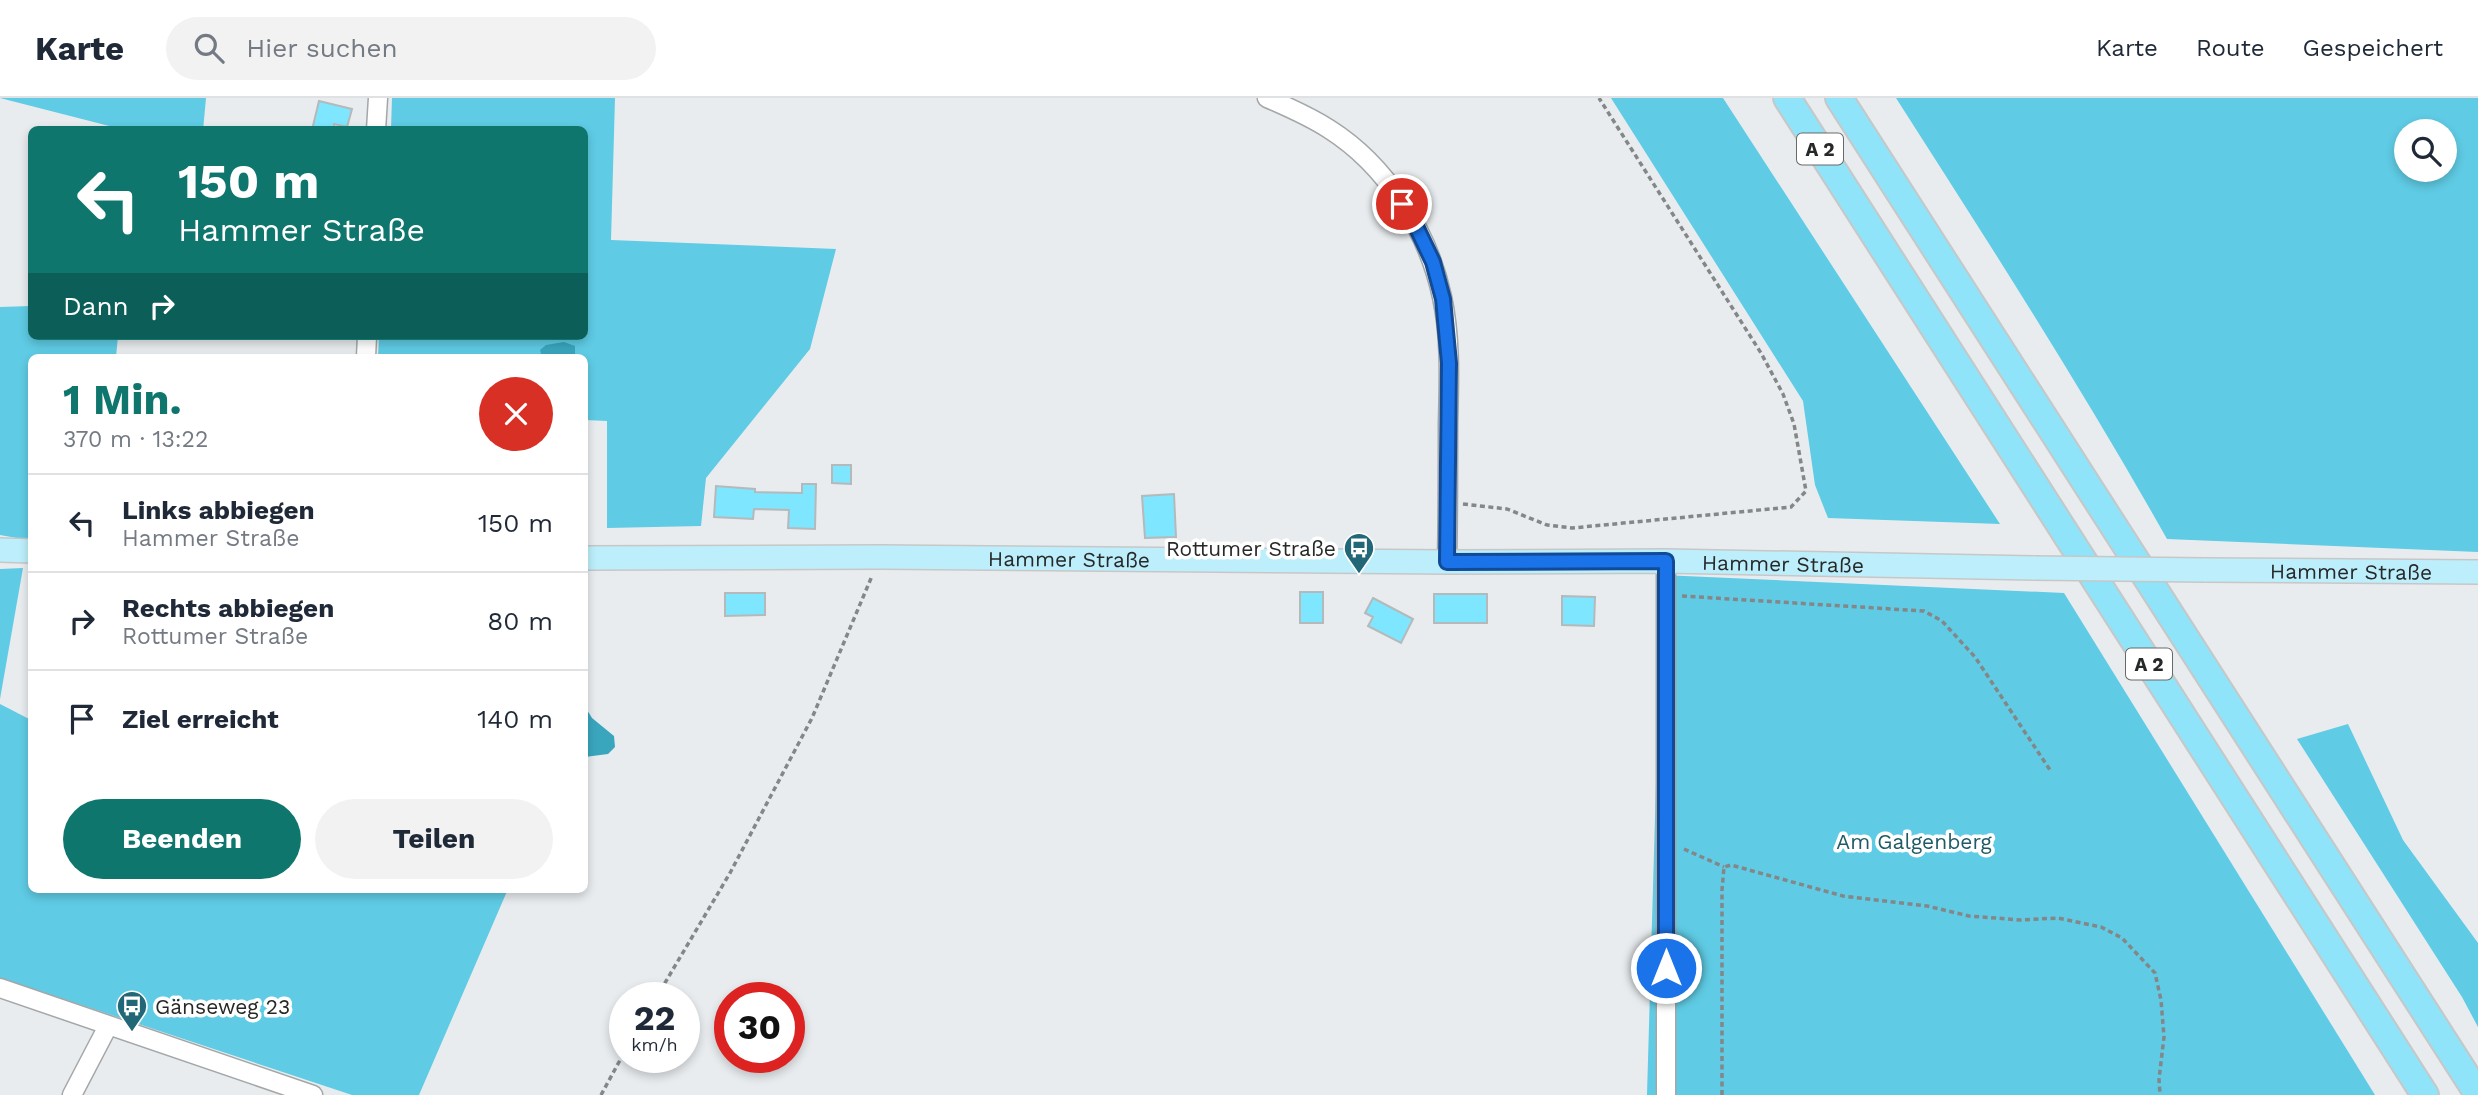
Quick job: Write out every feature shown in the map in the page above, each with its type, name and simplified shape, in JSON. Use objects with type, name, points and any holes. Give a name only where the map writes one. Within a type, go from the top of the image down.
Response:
[{"type":"highway","name":"A 2","points":[[1787,98],[2425,1095]]},
{"type":"highway","name":"A 2","points":[[1839,98],[2478,1094]]},
{"type":"main road","points":[[0,550],[28,551]]},
{"type":"main road","name":"Hammer Straße","points":[[588,558],[1666,561],[2478,572]]},
{"type":"street","points":[[376,126],[378,98]]},
{"type":"street","points":[[1267,98],[1299,111],[1362,154],[1389,185],[1408,213],[1433,262],[1443,299],[1449,363],[1447,562]]},
{"type":"street","points":[[1666,561],[1666,1095]]},
{"type":"street","points":[[0,988],[313,1095]]},
{"type":"street","points":[[72,1095],[108,1026]]},
{"type":"path","points":[[1447,503],[1479,504],[1507,509],[1547,525],[1572,528],[1791,507],[1806,491],[1794,424],[1783,394],[1761,353],[1599,98]]},
{"type":"path","points":[[665,982],[730,873],[812,718],[880,558]]},
{"type":"path","points":[[1666,596],[1924,611],[1942,621],[1975,657],[2050,770]]},
{"type":"path","points":[[1666,841],[1724,867],[1741,868],[1843,896],[1927,906],[1969,916],[2021,920],[2058,918],[2101,927],[2122,938],[2155,973],[2161,1000],[2164,1037],[2160,1095]]},
{"type":"path","points":[[1722,1095],[1724,867]]},
{"type":"path","points":[[601,1095],[613,1073]]},
{"type":"green space","points":[[0,98],[206,98],[203,126],[109,126]]},
{"type":"green space","points":[[392,98],[615,98],[611,240],[836,249],[810,349],[706,478],[701,526],[607,528],[607,421],[588,420],[588,354],[378,354],[379,340],[588,340],[588,126],[391,126]]},
{"type":"green space","points":[[1611,98],[1723,98],[2000,524],[1828,518],[1815,485],[1803,401]]},
{"type":"green space","points":[[1896,98],[2478,98],[2478,552],[2167,539],[2000,261]]},
{"type":"green space","points":[[28,306],[28,340],[118,340],[116,354],[28,354],[28,540],[0,535],[0,307]]},
{"type":"green space","points":[[23,568],[0,699],[0,569]]},
{"type":"green space","name":"Am Galgenberg","points":[[1662,575],[2064,593],[2375,1095],[1647,1095]]},
{"type":"green space","points":[[0,704],[28,718],[28,893],[506,893],[419,1095],[352,1095],[0,978]]},
{"type":"green space","points":[[2348,724],[2403,840],[2478,943],[2478,1027],[2462,997],[2297,739]]},
{"type":"shaded area","points":[[564,342],[575,346],[575,354],[541,354],[540,350],[546,345]]},
{"type":"shaded area","points":[[588,712],[614,736],[615,747],[608,754],[588,757]]},
{"type":"building","points":[[319,101],[352,109],[347,126],[313,126]]},
{"type":"building","points":[[832,465],[851,465],[851,484],[832,483]]},
{"type":"building","points":[[802,484],[816,484],[815,529],[788,528],[789,510],[754,509],[753,519],[714,517],[716,486],[755,489],[755,492],[802,493]]},
{"type":"building","points":[[1174,494],[1176,537],[1145,538],[1142,496]]},
{"type":"building","points":[[1300,592],[1323,592],[1323,623],[1300,623]]},
{"type":"building","points":[[725,593],[765,593],[765,615],[725,616]]},
{"type":"building","points":[[1434,594],[1487,594],[1487,623],[1434,623]]},
{"type":"building","points":[[1562,596],[1595,597],[1594,626],[1562,625]]},
{"type":"building","points":[[1373,598],[1413,619],[1401,643],[1368,626],[1373,617],[1365,613]]},
{"type":"place","name":"Rottumer Straße","points":[[1359,575]]},
{"type":"place","name":"Gänseweg 23","points":[[132,1033]]},
{"type":"route","points":[[1402,204],[1433,262],[1443,299],[1449,363],[1447,562],[1666,561],[1666,968]]}]
